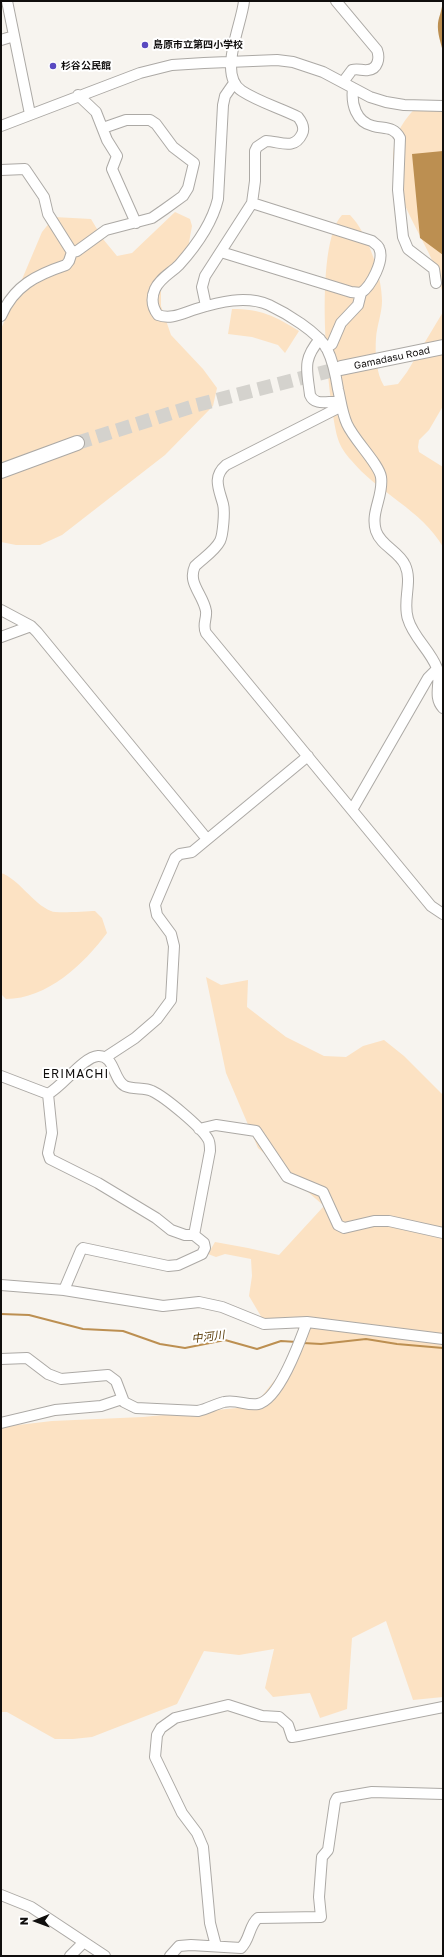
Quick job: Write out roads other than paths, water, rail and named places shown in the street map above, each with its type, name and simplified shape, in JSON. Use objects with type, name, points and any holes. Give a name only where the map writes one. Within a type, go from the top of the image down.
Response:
[{"type":"highway","name":"Gamadasu Road","points":[[341,368],[443,348]]},
{"type":"highway","points":[[1,471],[77,443]]},
{"type":"street","points":[[7,1],[30,114]]},
{"type":"street","points":[[206,306],[202,293],[203,281],[252,203],[256,181],[254,156],[258,147],[266,141],[273,140],[293,144],[301,136],[303,127],[298,117],[242,92],[234,83],[231,62],[232,52],[244,1]]},
{"type":"street","points":[[336,1],[377,50],[379,57],[377,64],[372,69],[367,71],[352,70],[343,82]]},
{"type":"street","points":[[1,40],[14,36]]},
{"type":"street","points":[[1,126],[78,95],[156,69],[187,64],[231,62],[277,60],[308,65],[353,88],[386,102],[404,105],[443,106]]},
{"type":"street","points":[[234,83],[225,96],[223,105],[218,199],[215,211],[204,233],[178,265],[158,283],[152,298],[154,310],[163,317],[170,317],[206,306],[241,300],[261,302],[301,324],[320,339],[326,348],[338,389],[340,405],[347,425],[359,445],[378,470],[381,485],[374,517],[376,530],[383,542],[402,559],[405,565],[408,582],[406,597],[408,620],[437,669],[437,698],[443,708]]},
{"type":"street","points":[[353,88],[353,106],[362,119],[373,126],[391,129],[400,138],[398,190],[403,237],[408,249],[434,269],[436,283]]},
{"type":"street","points":[[78,95],[96,112],[117,157],[112,164],[112,169],[136,223]]},
{"type":"street","points":[[72,252],[77,251],[106,230],[152,218],[183,196],[188,188],[194,163],[173,147],[156,124],[150,120],[126,120],[103,128]]},
{"type":"street","points":[[1,170],[25,169],[44,197],[48,214],[72,252]]},
{"type":"street","points":[[252,203],[372,241],[379,247],[380,256],[372,282],[360,293],[358,305],[344,319],[332,344],[326,348]]},
{"type":"street","points":[[1,316],[11,298],[36,276],[66,265],[72,252]]},
{"type":"street","points":[[221,252],[345,291],[360,293]]},
{"type":"street","points":[[320,339],[312,348],[307,358],[310,395],[312,399],[317,402],[333,401],[340,405]]},
{"type":"street","points":[[340,405],[222,469],[217,478],[217,485],[224,510],[220,540],[195,566],[192,576],[205,609],[204,625],[206,633],[431,906],[443,914]]},
{"type":"street","points":[[1,610],[31,626],[207,839]]},
{"type":"street","points":[[1,636],[31,626]]},
{"type":"street","points":[[352,810],[428,678],[437,669]]},
{"type":"street","points":[[1,1076],[48,1094],[58,1089],[76,1070],[94,1057],[106,1057],[141,1033],[157,1019],[171,1000],[174,946],[171,934],[157,915],[155,905],[175,858],[180,854],[192,852],[308,756]]},
{"type":"street","points":[[106,1057],[122,1084],[128,1087],[153,1091],[191,1120],[208,1139],[210,1150],[194,1235]]},
{"type":"street","points":[[48,1094],[52,1134],[48,1154],[50,1159],[104,1187],[156,1218],[171,1230],[185,1235],[194,1235],[204,1243],[204,1252],[178,1265],[168,1266],[84,1248],[81,1250],[64,1290]]},
{"type":"street","points":[[199,1129],[216,1125],[256,1131],[287,1177],[324,1192],[338,1225],[344,1228],[374,1221],[389,1221],[443,1233]]},
{"type":"street","points":[[1,1285],[64,1290],[163,1306],[198,1302],[222,1307],[264,1324],[307,1322],[443,1339]]},
{"type":"street","points":[[1,1359],[27,1358],[48,1374],[61,1379],[108,1375],[116,1381],[122,1399],[128,1406],[136,1408],[170,1408],[183,1411],[206,1410],[230,1401],[258,1404],[264,1402],[274,1392],[299,1343],[307,1322]]},
{"type":"street","points":[[1,1423],[55,1410],[112,1404],[122,1399]]},
{"type":"street","points":[[216,1946],[210,1923],[203,1847],[197,1833],[182,1813],[155,1757],[157,1735],[161,1728],[175,1718],[228,1705],[262,1716],[279,1717],[288,1725],[292,1736],[298,1736],[443,1707]]},
{"type":"street","points":[[170,1956],[179,1946],[216,1946],[242,1952],[254,1921],[258,1918],[321,1917],[319,1897],[322,1857],[328,1850],[335,1802],[337,1798],[372,1792],[443,1794]]},
{"type":"street","points":[[1,1895],[31,1907],[105,1956]]},
{"type":"street","points":[[70,1956],[84,1942]]},
{"type":"waterway","name":"中河川","points":[[1,1314],[29,1315],[83,1329],[123,1331],[160,1344],[185,1348],[225,1340],[257,1349],[281,1341],[297,1342]]},
{"type":"waterway","name":"中河川","points":[[303,1343],[321,1344],[366,1339],[397,1344],[443,1348]]},
{"type":"tunnel","points":[[77,443],[197,405],[341,368]]},
{"type":"place","name":"島原市立第四小学校","points":[[145,45]]},
{"type":"place","name":"杉谷公民館","points":[[53,66]]},
{"type":"district","name":"ERIMACHI","points":[[76,1074]]}]
